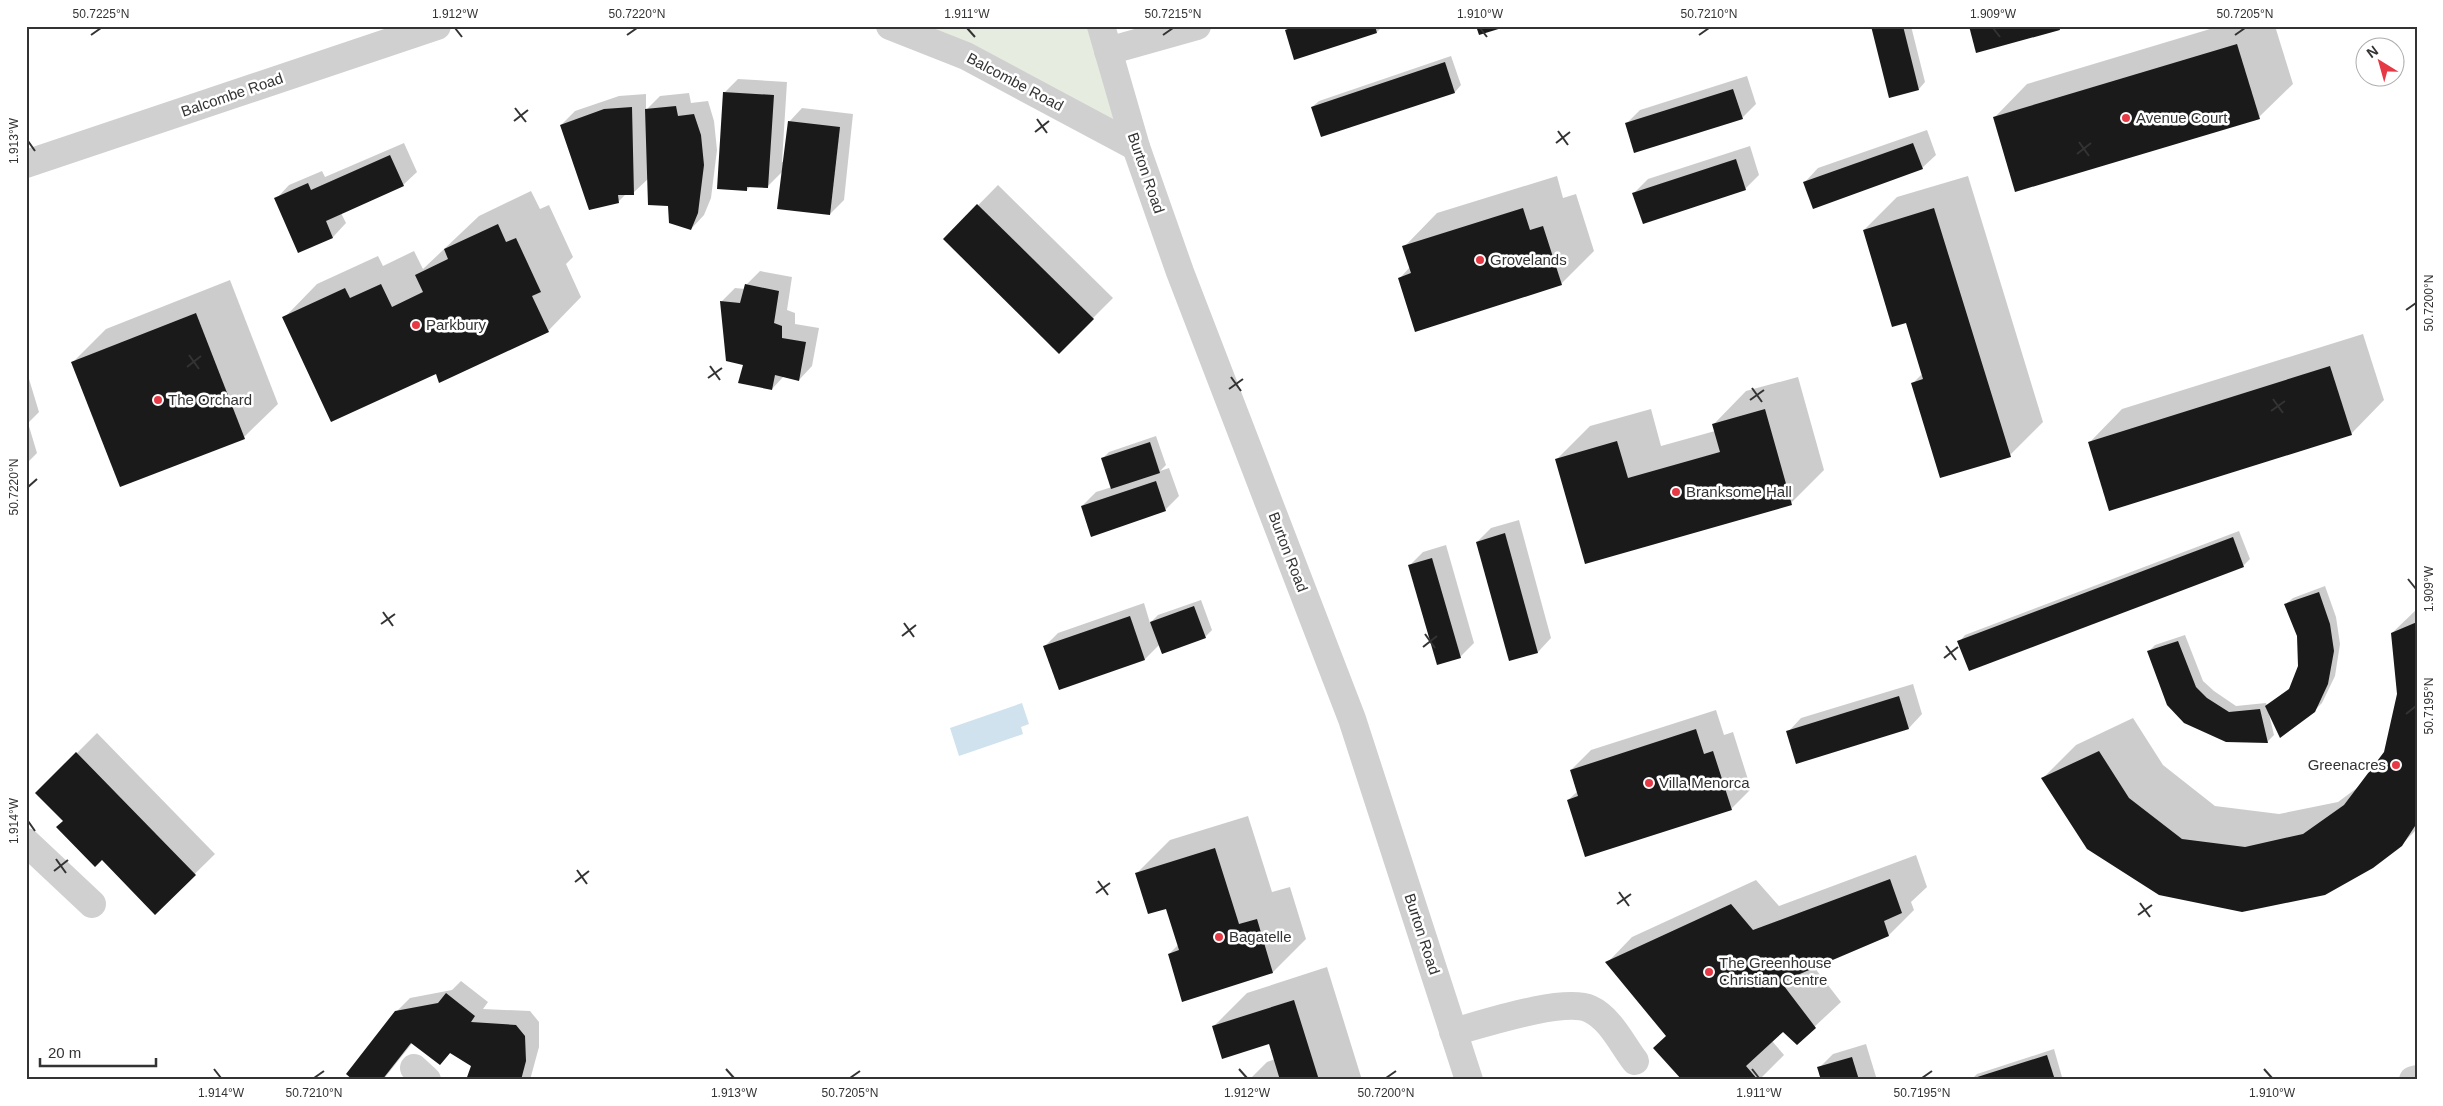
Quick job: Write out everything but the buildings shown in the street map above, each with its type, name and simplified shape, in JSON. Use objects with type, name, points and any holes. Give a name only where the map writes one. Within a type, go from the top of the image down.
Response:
[{"type":"street","name":"Balcombe Road","points":[[26,164],[438,26]]},
{"type":"street","name":"Balcombe Road","points":[[890,26],[966,56],[1136,147]]},
{"type":"street","points":[[1105,38],[1197,26]]},
{"type":"street","name":"Burton Road","points":[[1105,38],[1136,147],[1180,272],[1352,719],[1469,1080]]},
{"type":"street","points":[[26,842],[92,904]]},
{"type":"street","points":[[1453,1032],[1564,1005],[1589,1008],[1607,1022],[1635,1061]]},
{"type":"shaded area","points":[[890,26],[1101,26],[1136,147]]},
{"type":"water","points":[[1022,703],[1029,724],[1021,727],[1023,734],[959,756],[950,728]]},
{"type":"place","name":"Avenue Court","points":[[2126,118]]},
{"type":"place","name":"Grovelands","points":[[1480,260]]},
{"type":"place","name":"Parkbury","points":[[416,325]]},
{"type":"place","name":"The Orchard","points":[[158,400]]},
{"type":"place","name":"Branksome Hall","points":[[1676,492]]},
{"type":"place","name":"Greenacres","points":[[2396,765]]},
{"type":"place","name":"Villa Menorca","points":[[1649,783]]},
{"type":"place","name":"Bagatelle","points":[[1219,937]]},
{"type":"place","name":"The Greenhouse Christian Centre","points":[[1709,972]]}]
